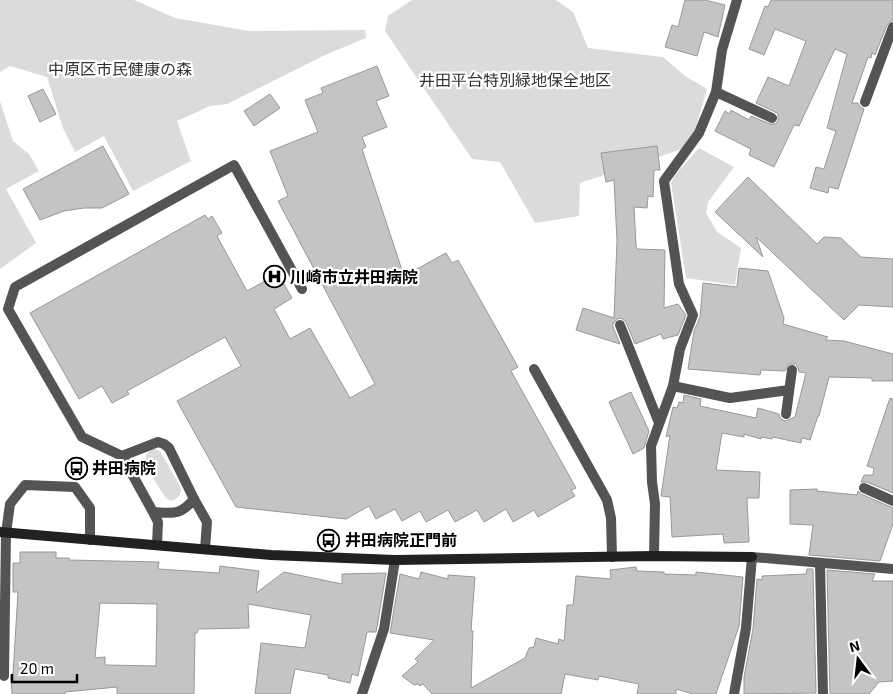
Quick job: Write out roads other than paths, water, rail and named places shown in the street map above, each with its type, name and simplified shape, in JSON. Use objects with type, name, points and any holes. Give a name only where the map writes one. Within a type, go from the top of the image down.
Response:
[{"type":"street","points":[[654,556],[655,504],[651,446],[672,386],[680,349],[693,315],[679,284],[664,181],[699,133],[716,92],[722,50],[736,0]]},
{"type":"street","points":[[864,102],[893,27]]},
{"type":"street","points":[[716,92],[772,118]]},
{"type":"street","points":[[157,545],[158,522],[122,456],[82,437],[8,309],[15,287],[234,165],[302,289]]},
{"type":"street","points":[[620,325],[659,423]]},
{"type":"street","points":[[534,369],[607,500],[611,518],[612,557]]},
{"type":"street","points":[[786,414],[792,370]]},
{"type":"street","points":[[672,386],[730,398],[789,390]]},
{"type":"street","points":[[122,456],[158,442],[169,448],[207,522],[205,549]]},
{"type":"street","points":[[4,676],[3,532],[10,504],[25,485],[74,487],[90,508],[90,540]]},
{"type":"street","points":[[864,488],[893,501]]},
{"type":"street","points":[[153,512],[173,513],[186,509],[194,499]]},
{"type":"street","points":[[3,532],[271,555],[395,560],[654,556],[752,557],[893,569]]},
{"type":"street","points":[[734,694],[746,628],[752,557]]},
{"type":"street","points":[[362,694],[384,629],[395,560]]},
{"type":"street","points":[[820,563],[823,694]]},
{"type":"place","name":"川崎市立井田病院","points":[[274,277]]},
{"type":"place","name":"井田病院","points":[[76,468]]},
{"type":"place","name":"井田病院正門前","points":[[329,540]]},
{"type":"park label","name":"中原区市民健康の森","points":[[120,69]]},
{"type":"park label","name":"井田平台特別緑地保全地区","points":[[515,80]]}]
